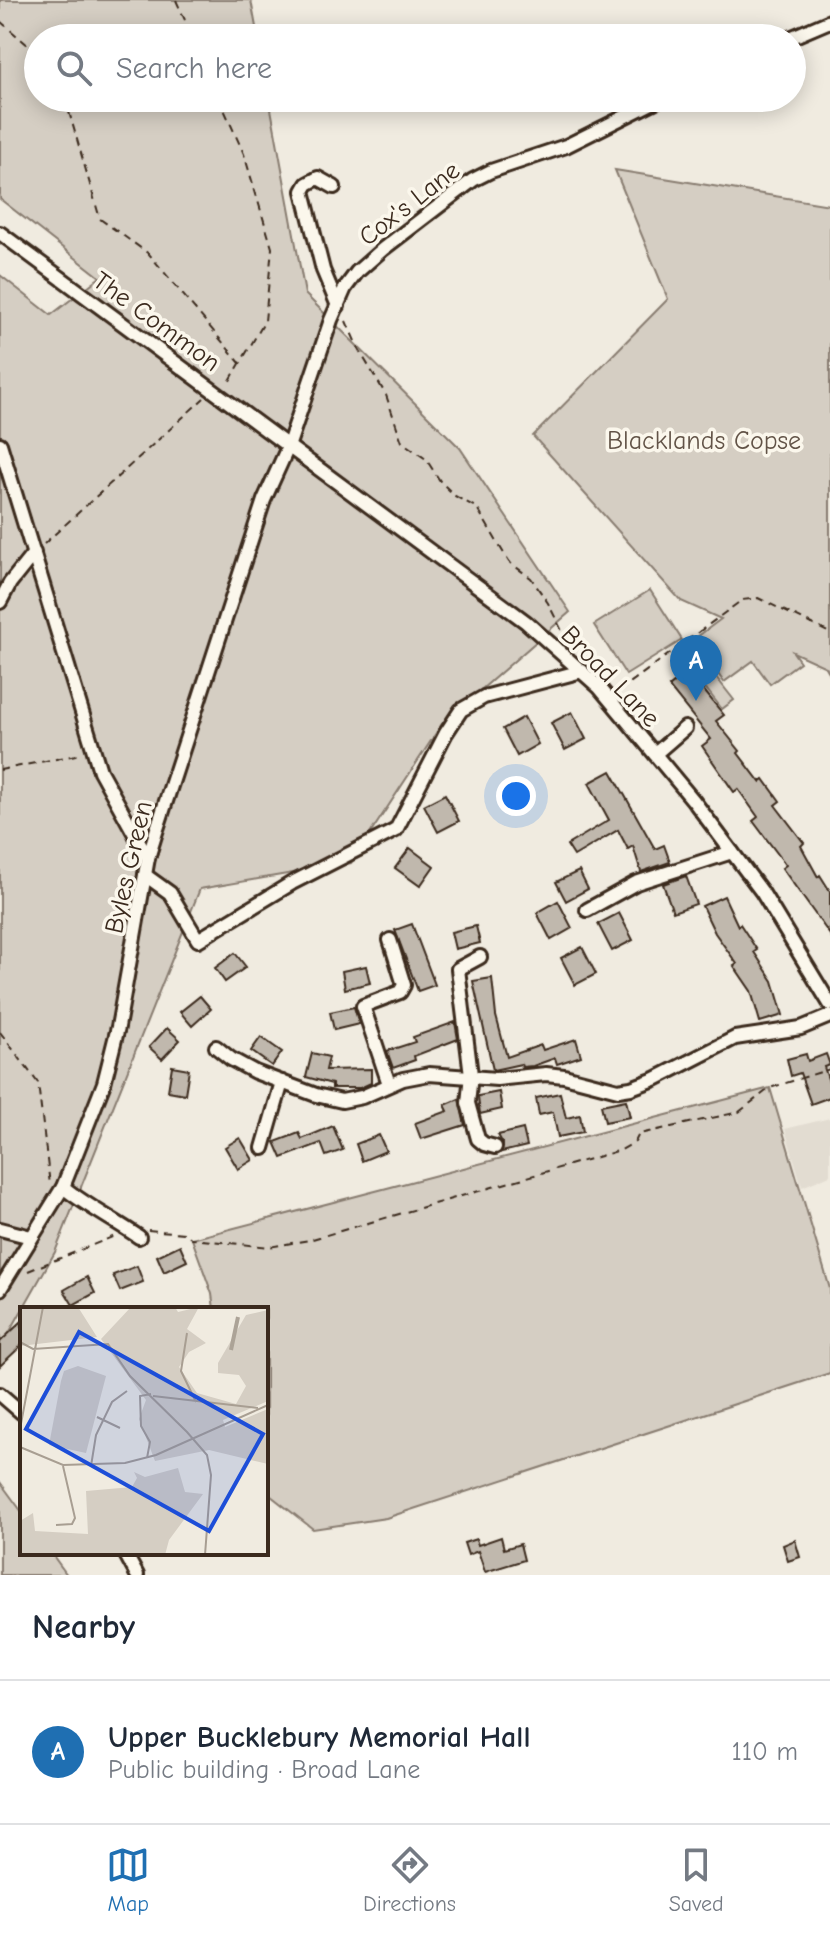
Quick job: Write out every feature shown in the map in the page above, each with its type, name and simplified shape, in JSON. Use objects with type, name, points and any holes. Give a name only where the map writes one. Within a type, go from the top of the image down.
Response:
[{"type":"street","points":[[806,31],[830,21]]},
{"type":"street","name":"Cox's Lane","points":[[288,447],[345,288],[357,272],[456,191],[491,171],[566,146],[634,112]]},
{"type":"street","points":[[334,187],[318,178],[307,184],[303,191],[323,270],[338,306]]},
{"type":"street","name":"The Common","points":[[0,233],[288,447]]},
{"type":"street","points":[[0,444],[100,771],[148,858]]},
{"type":"street","name":"Broad Lane","points":[[288,447],[526,622],[578,667],[655,754],[762,892],[830,1004]]},
{"type":"street","name":"Byles Green","points":[[3,1285],[63,1187],[104,1083],[118,1027],[148,858],[264,500],[288,447]]},
{"type":"street","points":[[0,602],[10,583],[34,553]]},
{"type":"street","points":[[145,875],[170,893],[198,940],[292,883],[396,830],[461,710],[484,697],[578,667]]},
{"type":"street","points":[[655,754],[685,728]]},
{"type":"street","points":[[587,910],[636,883],[732,852]]},
{"type":"street","points":[[389,1084],[363,1006],[400,992],[404,985],[390,940]]},
{"type":"street","points":[[480,957],[458,969],[471,1075],[468,1103],[478,1139],[495,1147]]},
{"type":"street","points":[[216,1047],[244,1067],[316,1095],[342,1101],[429,1074],[497,1079],[546,1074],[606,1088],[631,1088],[735,1038],[801,1028],[830,1016]]},
{"type":"street","points":[[263,1148],[282,1082]]},
{"type":"street","points":[[63,1187],[89,1208],[134,1233]]},
{"type":"street","points":[[0,1229],[31,1237]]},
{"type":"street","points":[[0,1394],[20,1411]]},
{"type":"street","points":[[126,1555],[137,1575]]},
{"type":"path","points":[[176,0],[187,24]]},
{"type":"path","points":[[0,21],[24,42]]},
{"type":"path","points":[[69,112],[100,219],[149,254],[240,363]]},
{"type":"path","points":[[34,553],[217,393],[240,363],[265,321],[272,248],[244,154],[225,112]]},
{"type":"path","points":[[338,306],[359,350],[386,395],[402,442],[426,459],[440,481],[455,496],[477,508],[509,562],[531,578],[548,603],[578,667]]},
{"type":"path","points":[[608,698],[742,600],[758,598],[830,633]]},
{"type":"path","points":[[0,770],[94,752]]},
{"type":"path","points":[[0,1032],[38,1083],[52,1203]]},
{"type":"path","points":[[3,1285],[134,1233],[185,1233],[192,1239],[269,1247],[309,1240],[621,1150],[635,1142],[639,1134],[739,1112],[770,1088],[830,1069]]},
{"type":"shaded area","points":[[830,1118],[830,1175],[802,1187],[785,1129]]},
{"type":"green space","points":[[0,0],[251,0],[255,24],[24,24],[24,112],[272,112],[305,294],[460,448],[570,612],[442,724],[351,863],[200,889],[55,1252],[24,1307],[20,1307],[20,1314],[0,1349],[0,275],[51,315],[100,277],[0,199]]},
{"type":"green space","name":"Blacklands Copse","points":[[615,170],[830,205],[830,674],[826,667],[793,652],[800,662],[770,684],[753,661],[724,682],[693,640],[721,619],[681,601],[533,436],[668,299]]},
{"type":"green space","points":[[650,590],[682,640],[626,675],[594,625]]},
{"type":"green space","points":[[716,677],[734,700],[722,709],[704,686]]},
{"type":"green space","points":[[770,1088],[830,1289],[830,1373],[386,1518],[313,1529],[268,1494],[268,1307],[214,1307],[192,1239]]},
{"type":"green space","points":[[0,1482],[20,1509],[20,1555],[52,1555],[67,1575],[0,1575]]},
{"type":"building","points":[[688,671],[724,715],[716,721],[740,751],[738,753],[760,782],[764,779],[780,801],[775,805],[804,843],[801,846],[818,877],[820,875],[830,891],[830,935],[782,868],[786,865],[753,821],[758,817],[738,789],[734,792],[702,746],[711,739],[669,687]]},
{"type":"building","points":[[572,712],[586,739],[565,750],[551,723]]},
{"type":"building","points":[[524,717],[538,744],[517,756],[503,729]]},
{"type":"building","points":[[611,771],[655,849],[664,845],[670,862],[641,872],[633,846],[628,849],[618,830],[574,856],[567,845],[609,820],[589,783]]},
{"type":"building","points":[[445,794],[459,821],[438,832],[424,805]]},
{"type":"building","points":[[410,848],[434,866],[420,886],[395,868]]},
{"type":"building","points":[[579,871],[588,889],[566,901],[556,882]]},
{"type":"building","points":[[686,876],[696,904],[673,912],[663,884]]},
{"type":"building","points":[[724,896],[738,926],[740,924],[757,950],[754,952],[773,981],[783,1015],[760,1022],[751,991],[715,933],[702,906]]},
{"type":"building","points":[[558,901],[572,928],[551,940],[537,913]]},
{"type":"building","points":[[619,913],[633,940],[612,951],[598,924]]},
{"type":"building","points":[[412,924],[435,985],[418,991],[395,930]]},
{"type":"building","points":[[476,926],[480,943],[455,949],[451,932]]},
{"type":"building","points":[[582,947],[596,974],[575,985],[561,958]]},
{"type":"building","points":[[235,953],[246,967],[225,982],[215,968]]},
{"type":"building","points":[[366,966],[370,983],[345,989],[342,971]]},
{"type":"building","points":[[492,978],[496,1016],[507,1057],[541,1045],[543,1050],[576,1039],[581,1056],[557,1064],[555,1058],[533,1066],[522,1067],[521,1064],[493,1070],[473,981]]},
{"type":"building","points":[[200,996],[211,1009],[192,1026],[180,1012]]},
{"type":"building","points":[[354,1007],[359,1024],[334,1030],[330,1012]]},
{"type":"building","points":[[455,1022],[458,1039],[414,1056],[415,1060],[393,1068],[387,1051],[415,1042],[413,1037]]},
{"type":"building","points":[[167,1028],[180,1040],[162,1059],[149,1047]]},
{"type":"building","points":[[261,1037],[282,1052],[272,1066],[251,1051]]},
{"type":"building","points":[[312,1053],[329,1057],[326,1070],[371,1069],[371,1083],[360,1088],[332,1088],[332,1084],[306,1077]]},
{"type":"building","points":[[806,1054],[808,1061],[826,1054],[830,1065],[824,1067],[830,1097],[811,1104],[800,1073],[791,1076],[787,1059]]},
{"type":"building","points":[[172,1066],[189,1069],[185,1094],[168,1091]]},
{"type":"building","points":[[499,1092],[502,1109],[480,1114],[478,1096]]},
{"type":"building","points":[[560,1093],[566,1118],[580,1115],[583,1132],[558,1137],[553,1112],[539,1115],[536,1098]]},
{"type":"building","points":[[459,1099],[465,1125],[421,1139],[415,1123],[448,1111],[445,1105]]},
{"type":"building","points":[[626,1100],[630,1117],[605,1122],[601,1105]]},
{"type":"building","points":[[333,1126],[343,1150],[326,1156],[321,1143],[282,1158],[275,1142],[299,1133],[302,1139]]},
{"type":"building","points":[[523,1129],[527,1146],[502,1152],[503,1144],[498,1135]]},
{"type":"building","points":[[379,1135],[386,1151],[362,1161],[356,1144]]},
{"type":"building","points":[[240,1138],[253,1160],[238,1169],[225,1147]]},
{"type":"building","points":[[180,1245],[187,1261],[164,1272],[157,1256]]},
{"type":"building","points":[[137,1266],[143,1282],[120,1291],[113,1275]]},
{"type":"building","points":[[87,1277],[95,1293],[73,1305],[64,1290]]},
{"type":"building","points":[[20,1323],[20,1347],[0,1366],[0,1342]]},
{"type":"building","points":[[501,1537],[504,1549],[520,1544],[524,1560],[485,1572],[478,1551],[468,1555],[464,1543],[476,1539],[478,1545]]},
{"type":"building","points":[[795,1540],[800,1557],[788,1561],[783,1545]]},
{"type":"place","name":"Upper Bucklebury Memorial Hall","points":[[696,701]]}]
